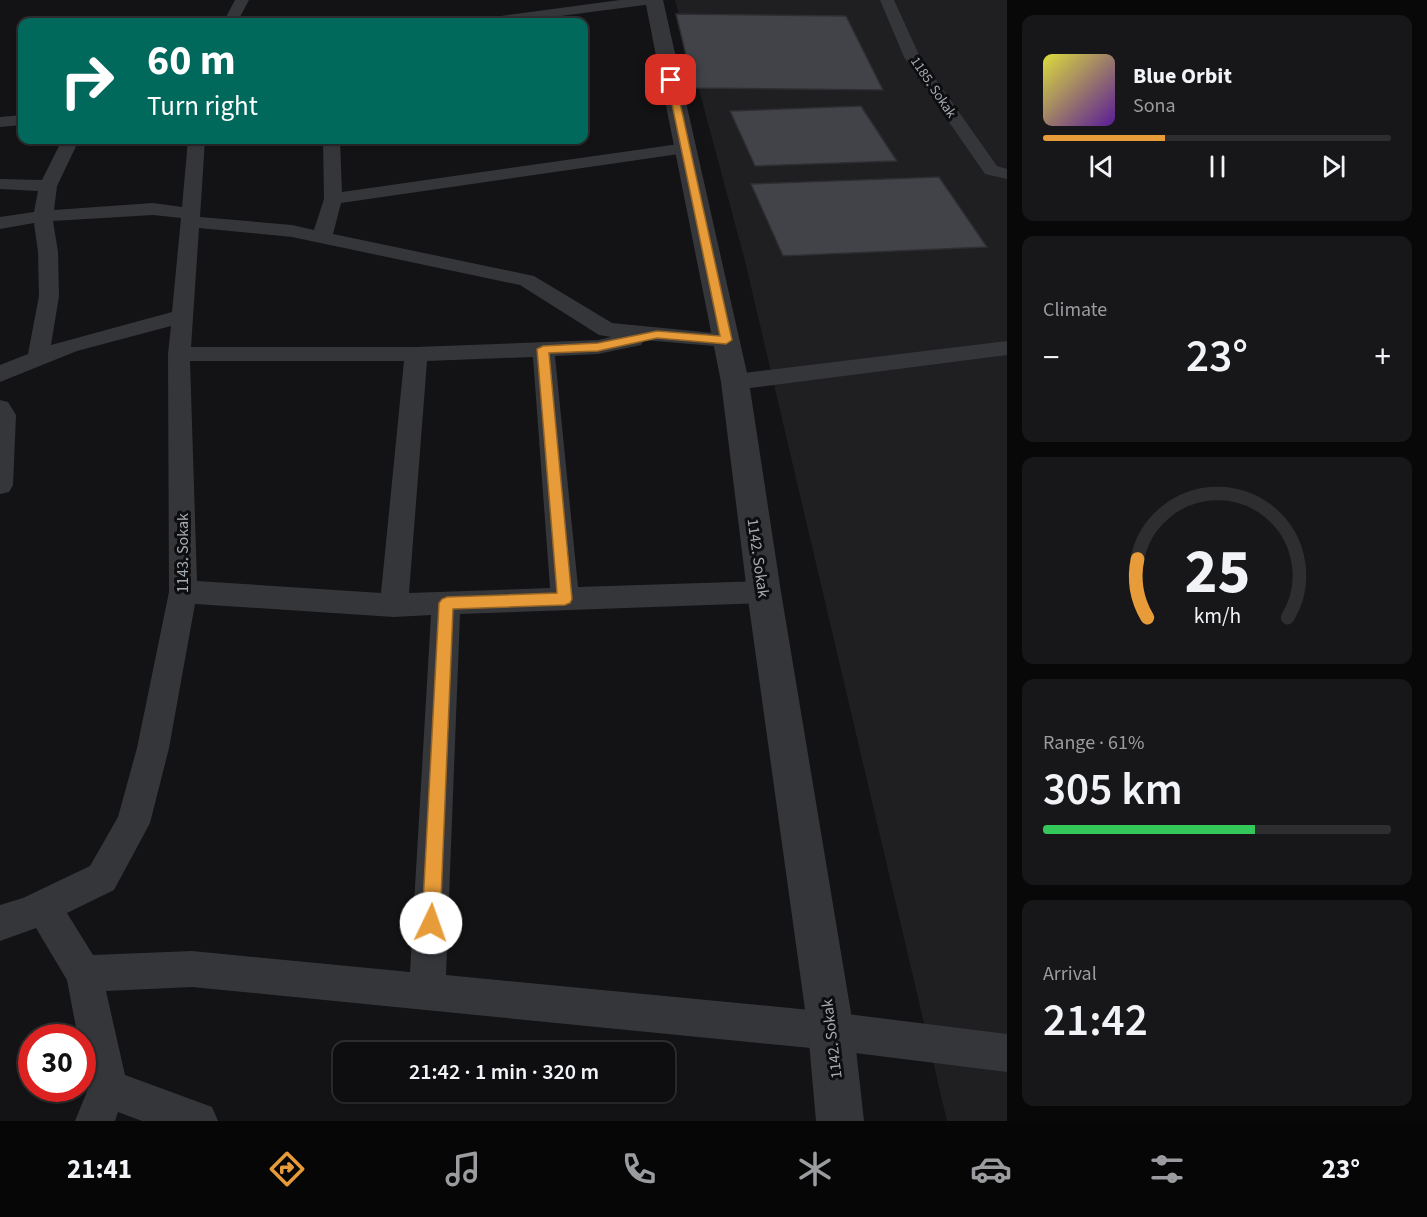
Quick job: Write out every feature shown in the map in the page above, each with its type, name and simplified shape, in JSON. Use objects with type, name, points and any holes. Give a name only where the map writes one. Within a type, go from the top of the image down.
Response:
[{"type":"street","points":[[233,18],[242,0]]},
{"type":"street","points":[[516,18],[653,0]]},
{"type":"street","name":"1142. Sokak","points":[[653,0],[735,382],[764,592],[831,1031],[840,1121]]},
{"type":"street","name":"1185. Sokak","points":[[886,0],[893,11],[912,57],[999,172],[1007,193]]},
{"type":"street","points":[[0,122],[18,120]]},
{"type":"street","points":[[38,358],[50,296],[48,252],[43,216],[48,186],[68,144]]},
{"type":"street","name":"1143. Sokak","points":[[0,923],[43,907],[102,878],[133,823],[153,748],[183,592],[179,354],[197,144]]},
{"type":"street","points":[[322,237],[333,199],[331,144]]},
{"type":"street","points":[[333,199],[686,148]]},
{"type":"street","points":[[0,184],[48,186]]},
{"type":"street","points":[[0,223],[43,216],[153,209],[191,218],[292,231],[527,280],[607,330],[726,340]]},
{"type":"street","points":[[0,374],[69,346],[183,316]]},
{"type":"street","points":[[179,354],[416,354],[598,347],[657,334]]},
{"type":"street","points":[[735,382],[1007,348]]},
{"type":"street","points":[[543,349],[565,599]]},
{"type":"street","points":[[394,605],[416,354]]},
{"type":"street","points":[[0,408],[4,415],[0,484]]},
{"type":"street","points":[[183,592],[394,605],[764,592]]},
{"type":"street","points":[[427,992],[447,603]]},
{"type":"street","points":[[43,907],[84,974],[102,1105],[198,1121]]},
{"type":"street","points":[[84,974],[192,969],[831,1031],[1007,1053]]},
{"type":"shaded area","points":[[675,0],[1007,0],[1007,1121],[947,1121],[745,261]]},
{"type":"building","points":[[676,14],[846,16],[883,90],[694,88]]},
{"type":"building","points":[[861,106],[897,161],[755,166],[730,111]]},
{"type":"building","points":[[939,177],[987,247],[783,256],[751,184]]},
{"type":"route","points":[[431,923],[447,603],[565,599],[543,349],[598,347],[657,334],[726,340],[671,80]]}]
